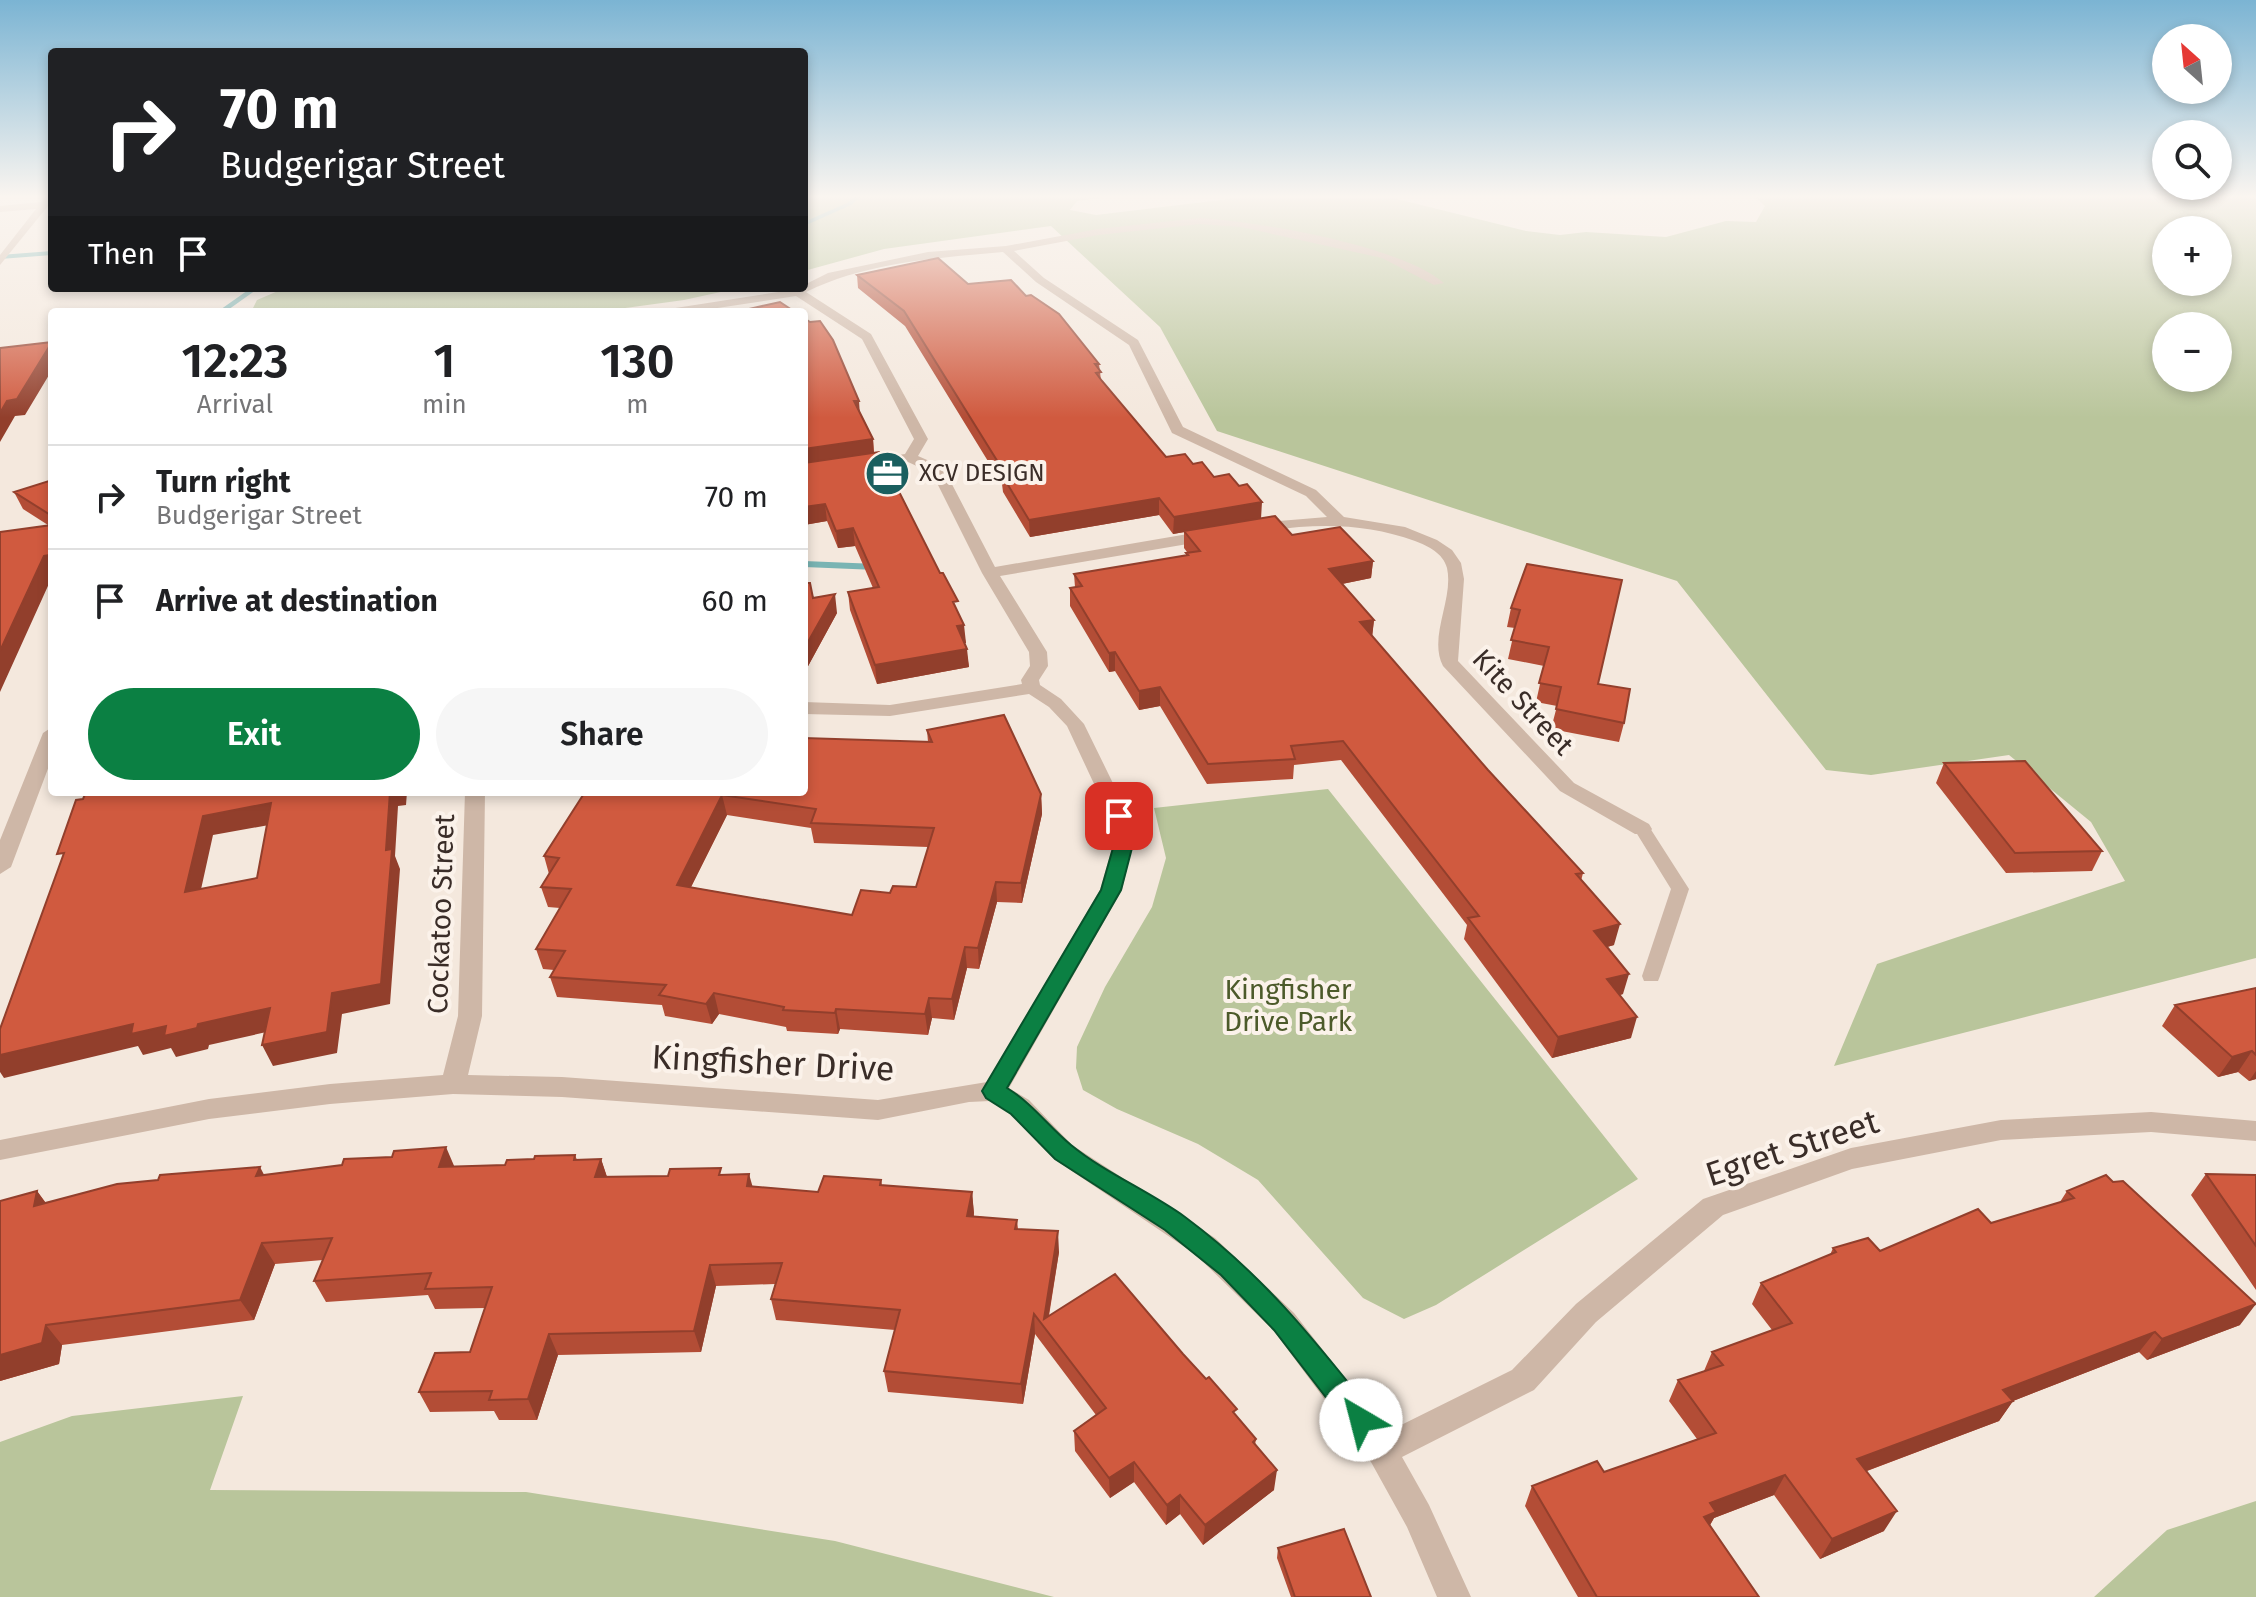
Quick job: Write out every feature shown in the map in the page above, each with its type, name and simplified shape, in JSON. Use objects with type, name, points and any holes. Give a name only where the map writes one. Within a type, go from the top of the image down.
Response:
[{"type":"street","points":[[808,287],[832,275],[858,270]]},
{"type":"street","points":[[1029,270],[1134,343],[1177,430],[1311,493],[1339,520]]},
{"type":"street","points":[[1412,270],[1438,283]]},
{"type":"street","points":[[695,308],[798,292],[867,337],[921,439],[910,458]]},
{"type":"street","points":[[808,472],[910,458],[938,470],[990,573],[1038,652],[1039,666],[1030,680],[1032,688],[1055,703],[1075,724],[1119,816],[1122,848],[1111,890],[994,1091],[1020,1107],[1063,1152],[1174,1223],[1230,1267],[1261,1297],[1312,1356],[1382,1451],[1418,1516],[1454,1597]]},
{"type":"street","name":"Kite Street","points":[[990,573],[1287,523],[1366,521],[1402,530],[1442,547],[1455,569],[1446,643],[1449,662],[1567,787],[1642,829]]},
{"type":"street","points":[[808,709],[843,713],[891,713],[1032,688]]},
{"type":"street","points":[[0,867],[48,743]]},
{"type":"street","name":"Cockatoo Street","points":[[453,1084],[470,1016],[475,796]]},
{"type":"street","name":"Kingfisher Drive","points":[[0,1150],[235,1105],[453,1084],[562,1087],[878,1110],[969,1092],[994,1091]]},
{"type":"street","name":"Egret Street","points":[[1382,1451],[1523,1380],[1586,1313],[1713,1207],[1851,1159],[2001,1130],[2151,1122],[2256,1131]]},
{"type":"lane","points":[[1642,829],[1680,889],[1651,976]]},
{"type":"green space","points":[[1098,270],[2152,270],[2152,296],[2232,296],[2232,270],[2256,270],[2256,958],[1834,1066],[1877,964],[2125,881],[2091,822],[2009,755],[1871,775],[1826,770],[1677,581],[1217,431],[1160,327]]},
{"type":"green space","points":[[276,292],[721,292],[625,308],[253,308],[257,300]]},
{"type":"green space","name":"Kingfisher Drive Park","points":[[1328,789],[1638,1179],[1436,1305],[1404,1319],[1363,1298],[1258,1180],[1198,1144],[1117,1109],[1083,1090],[1076,1068],[1077,1047],[1105,987],[1152,907],[1166,858],[1154,808]]},
{"type":"green space","points":[[243,1396],[210,1490],[526,1492],[835,1541],[1054,1597],[0,1597],[0,1442],[72,1416]]},
{"type":"green space","points":[[2256,1501],[2256,1597],[2094,1597],[2167,1530]]},
{"type":"building","points":[[883,270],[951,270],[968,284],[1011,280],[1026,296],[1031,295],[1059,314],[1099,364],[1095,364],[1101,372],[1096,373],[1166,457],[1185,454],[1193,464],[1202,462],[1214,477],[1229,474],[1239,486],[1247,484],[1262,502],[1174,517],[1159,498],[1029,520],[1002,475],[1006,475],[904,311],[857,275]]},
{"type":"building","points":[[780,302],[789,308],[754,308]]},
{"type":"building","points":[[808,321],[820,321],[833,340],[859,401],[854,401],[873,439],[808,448]]},
{"type":"building","points":[[48,342],[48,349],[17,399],[7,401],[0,413],[0,348]]},
{"type":"building","points":[[879,452],[940,573],[943,573],[958,601],[953,602],[964,625],[957,626],[967,649],[875,665],[848,592],[879,587],[853,528],[836,531],[825,504],[808,506],[808,462]]},
{"type":"building","points":[[48,481],[48,513],[14,492]]},
{"type":"building","points":[[1275,516],[1292,535],[1340,527],[1373,561],[1329,569],[1374,620],[1360,622],[1488,770],[1583,873],[1576,874],[1620,924],[1594,931],[1629,974],[1607,979],[1637,1017],[1558,1037],[1468,918],[1479,916],[1343,741],[1291,746],[1295,759],[1208,764],[1160,687],[1139,691],[1115,652],[1109,653],[1070,588],[1082,586],[1074,574],[1200,551],[1184,531]]},
{"type":"building","points":[[48,526],[48,555],[44,556],[0,651],[0,532]]},
{"type":"building","points":[[1527,564],[1622,580],[1598,684],[1630,689],[1624,723],[1556,709],[1561,687],[1539,683],[1549,647],[1511,640],[1520,610],[1511,608]]},
{"type":"building","points":[[808,583],[813,598],[835,594],[808,642]]},
{"type":"building","points":[[1004,715],[1041,794],[1021,883],[996,882],[978,948],[965,947],[952,999],[929,998],[925,1014],[836,1009],[835,1013],[783,1010],[784,1007],[714,993],[706,1004],[659,995],[666,985],[550,977],[565,951],[536,949],[571,889],[541,887],[559,858],[544,856],[582,796],[722,796],[677,885],[852,915],[861,890],[890,893],[893,886],[916,887],[934,828],[811,823],[816,809],[729,796],[808,796],[808,738],[932,742],[927,730]]},
{"type":"building","points":[[2025,761],[2102,851],[2015,853],[1944,763]]},
{"type":"building","points":[[84,796],[390,796],[386,850],[392,849],[381,984],[332,993],[327,1032],[262,1045],[270,1008],[198,1024],[197,1028],[164,1036],[166,1026],[131,1034],[133,1024],[0,1055],[0,1029],[64,853],[57,854],[76,800]],"holes":[[[271,803],[257,878],[185,892],[203,816]]]},
{"type":"building","points":[[2256,988],[2256,1055],[2252,1051],[2232,1057],[2175,1005]]},
{"type":"building","points":[[446,1147],[439,1167],[505,1165],[507,1160],[534,1159],[535,1156],[575,1155],[574,1160],[601,1159],[595,1177],[668,1176],[670,1169],[721,1168],[719,1175],[749,1174],[747,1186],[818,1192],[824,1176],[881,1180],[880,1185],[972,1192],[967,1216],[1017,1220],[1015,1229],[1058,1231],[1044,1319],[1115,1274],[1183,1354],[1206,1379],[1209,1377],[1237,1409],[1233,1412],[1277,1470],[1205,1525],[1180,1495],[1167,1505],[1134,1462],[1109,1478],[1074,1431],[1106,1408],[1034,1314],[1021,1384],[884,1371],[900,1310],[771,1299],[782,1263],[710,1265],[694,1331],[549,1334],[528,1399],[489,1400],[492,1391],[419,1392],[435,1353],[470,1352],[492,1287],[425,1289],[431,1273],[314,1281],[332,1238],[262,1243],[240,1300],[46,1325],[42,1343],[0,1355],[0,1201],[37,1191],[34,1206],[117,1184],[158,1180],[160,1175],[260,1167],[256,1176],[342,1165],[344,1159],[392,1157],[394,1151]]},
{"type":"building","points":[[2206,1174],[2256,1175],[2256,1246]]},
{"type":"building","points":[[2106,1175],[2113,1182],[2123,1181],[2256,1304],[2162,1339],[2155,1332],[2003,1390],[2013,1401],[1857,1459],[1897,1511],[1832,1539],[1785,1475],[1710,1503],[1716,1512],[1704,1517],[1759,1597],[1597,1597],[1532,1486],[1597,1461],[1604,1472],[1716,1433],[1678,1380],[1723,1365],[1712,1352],[1792,1323],[1761,1283],[1836,1252],[1833,1248],[1868,1238],[1880,1251],[1978,1209],[1991,1223],[2074,1198],[2067,1191]]},
{"type":"building","points":[[1344,1529],[1371,1597],[1295,1597],[1278,1548]]},
{"type":"waterway","points":[[226,308],[250,292]]},
{"type":"waterway","points":[[808,564],[877,567]]},
{"type":"place","name":"XCV DESIGN","points":[[888,473]]},
{"type":"route","points":[[1119,816],[1122,848],[1111,890],[994,1091],[1020,1107],[1063,1152],[1174,1223],[1230,1267],[1284,1322],[1361,1420]]}]
